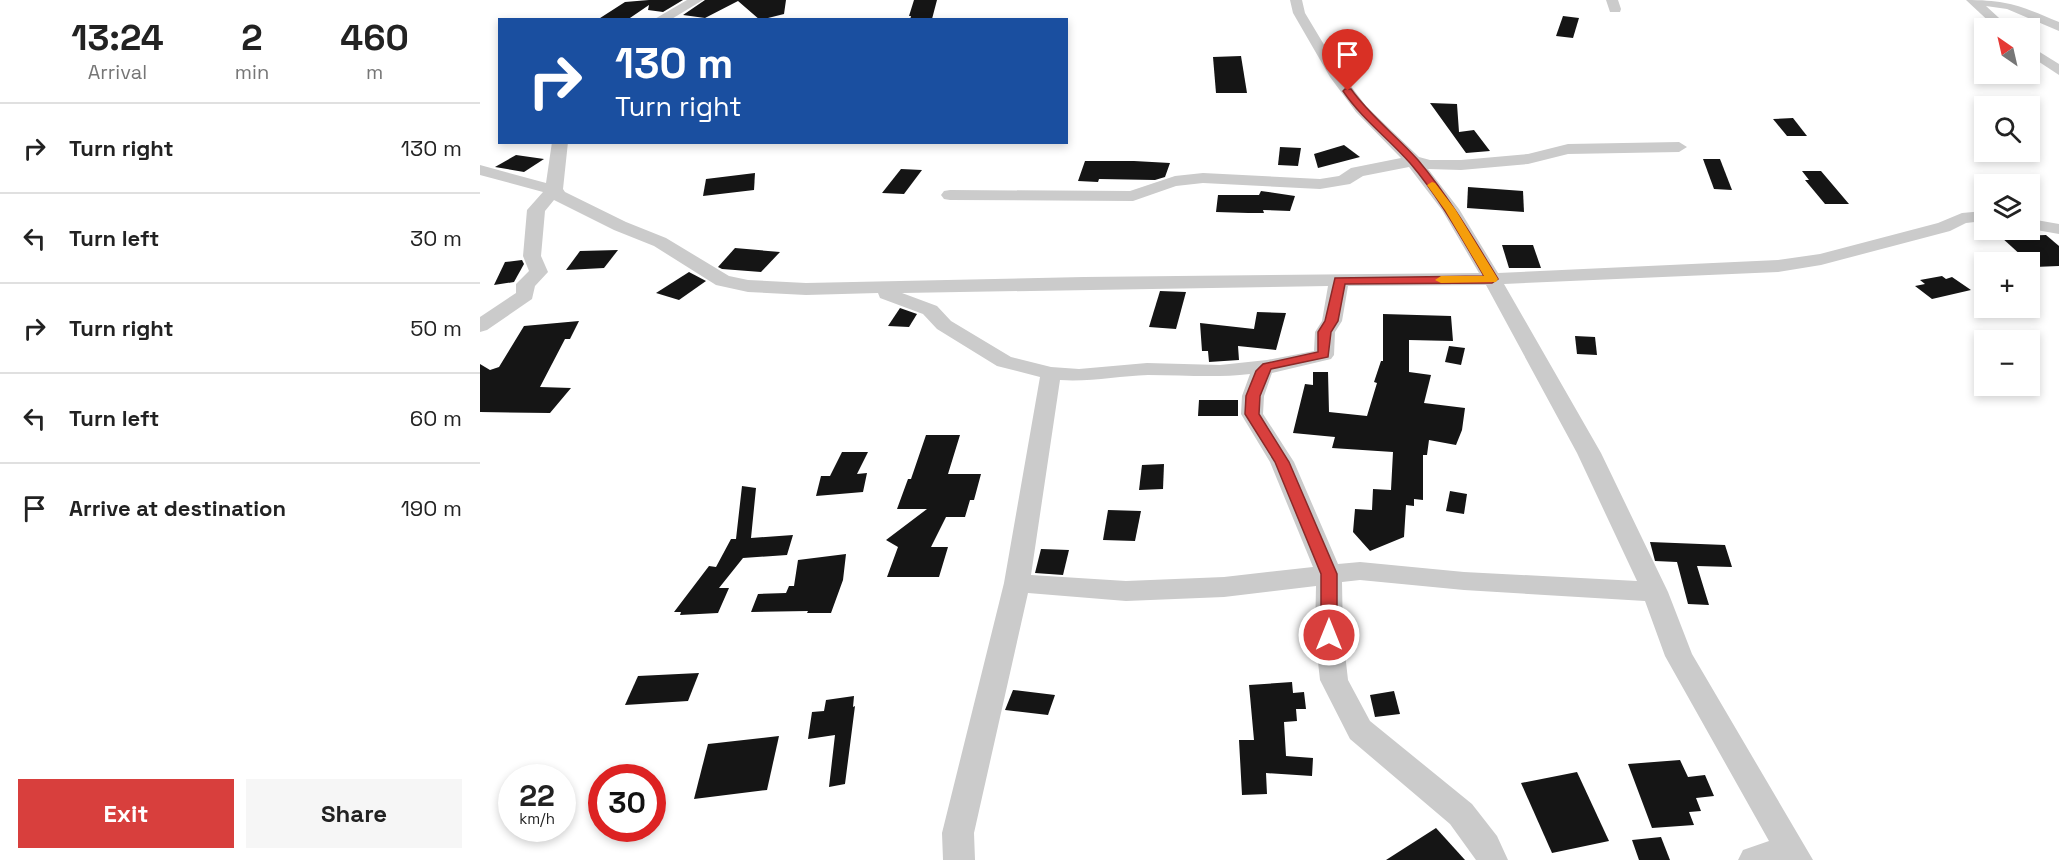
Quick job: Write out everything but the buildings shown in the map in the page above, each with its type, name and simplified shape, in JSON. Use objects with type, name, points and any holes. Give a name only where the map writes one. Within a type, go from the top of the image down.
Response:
[{"type":"street","points":[[663,18],[697,0]]},
{"type":"street","points":[[1296,0],[1299,13],[1335,74],[1360,109],[1413,161],[1450,209],[1492,279],[1588,453],[1655,592],[1679,656],[1794,854],[1754,860]]},
{"type":"street","points":[[1973,0],[2010,6],[2059,27]]},
{"type":"street","points":[[1973,0],[1992,18]]},
{"type":"street","points":[[2040,57],[2059,71]]},
{"type":"street","points":[[480,326],[525,295],[526,284],[539,272],[532,256],[536,210],[554,190],[560,144]]},
{"type":"street","points":[[950,195],[1133,196],[1175,181],[1203,178],[1320,184],[1344,180],[1358,172],[1385,165],[1413,161],[1430,165],[1461,165],[1514,160],[1577,148],[1679,147]]},
{"type":"street","points":[[480,170],[554,190],[558,196],[620,226],[660,242],[723,281],[748,286],[783,288],[868,289],[1084,283],[1492,279],[1800,263],[1944,227],[1962,218],[1974,217]]},
{"type":"street","points":[[2040,226],[2059,229]]},
{"type":"street","points":[[868,289],[915,302],[930,310],[944,325],[1004,362],[1051,373],[1079,375],[1147,369],[1220,370],[1267,366],[1324,355],[1324,332],[1332,321],[1339,281]]},
{"type":"street","points":[[1267,366],[1262,371],[1253,396],[1252,414],[1282,462],[1329,574],[1329,635],[1334,680],[1360,730],[1461,814],[1486,846],[1492,860]]},
{"type":"street","points":[[959,860],[958,833],[1017,583],[1037,448],[1051,373]]},
{"type":"street","points":[[1017,583],[1138,591],[1224,587],[1360,571],[1464,581],[1655,592]]},
{"type":"slow traffic","points":[[1432,185],[1450,209],[1492,279],[1441,280]]},
{"type":"route","points":[[1329,635],[1329,574],[1282,462],[1252,414],[1253,396],[1262,371],[1267,366],[1324,355],[1324,332],[1332,321],[1339,281],[1492,279],[1450,209],[1413,161],[1360,109],[1348,91]]}]
